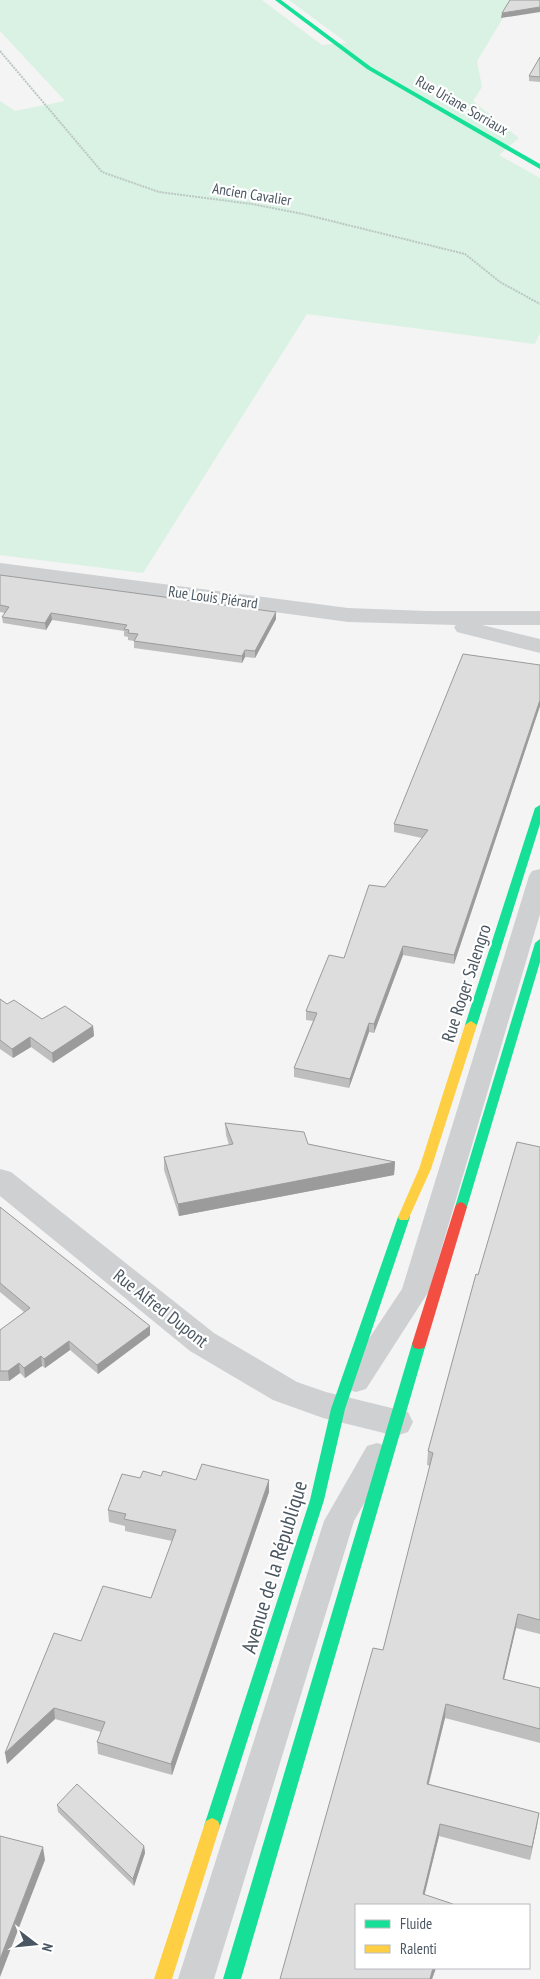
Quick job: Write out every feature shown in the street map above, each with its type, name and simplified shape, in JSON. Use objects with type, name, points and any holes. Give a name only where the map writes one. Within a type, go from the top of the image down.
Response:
[{"type":"main road","name":"Rue Uriane Sorriaux","points":[[278,0],[369,68],[536,161]]},
{"type":"main road","name":"Rue Roger Salengro","points":[[425,1169],[540,808]]},
{"type":"main road","points":[[232,1979],[396,1422],[540,943]]},
{"type":"main road","name":"Avenue de la République","points":[[163,1979],[317,1500],[338,1408],[397,1233],[425,1169]]},
{"type":"street","name":"Rue Louis Piérard","points":[[0,569],[348,614],[427,618],[540,618]]},
{"type":"street","name":"Rue Louis Piérard","points":[[427,618],[540,646]]},
{"type":"street","name":"Rue Alfred Dupont","points":[[0,1180],[202,1342],[284,1391],[338,1408],[396,1422]]},
{"type":"lane","points":[[338,1408],[415,1291],[540,876]]},
{"type":"lane","points":[[196,1979],[339,1522],[396,1422]]},
{"type":"path","name":"Ancien Cavalier","points":[[0,51],[102,172],[160,192],[252,204],[303,214],[465,254],[502,285],[540,304]]},
{"type":"green space","points":[[0,0],[262,0],[322,45],[347,43],[289,0],[514,0],[477,61],[482,87],[473,101],[519,138],[499,155],[540,178],[540,333],[535,344],[307,314],[143,573],[0,555],[0,101],[15,111],[65,101],[0,31]]},
{"type":"building","points":[[510,0],[540,0],[540,7],[502,13]]},
{"type":"building","points":[[540,57],[540,77],[529,76]]},
{"type":"building","points":[[0,575],[276,612],[255,651],[245,650],[242,656],[134,641],[138,634],[128,633],[129,630],[124,629],[127,625],[51,613],[45,623],[2,617],[9,607],[0,605]]},
{"type":"building","points":[[463,654],[540,665],[540,700],[454,955],[403,946],[374,1024],[369,1023],[350,1079],[294,1068],[317,1013],[306,1011],[329,955],[344,958],[369,885],[385,887],[428,830],[394,824]]},
{"type":"building","points":[[0,999],[7,1004],[14,1000],[42,1019],[65,1006],[93,1026],[52,1053],[30,1037],[12,1049],[0,1040]]},
{"type":"building","points":[[225,1123],[304,1132],[308,1144],[395,1162],[178,1204],[164,1157],[233,1144]]},
{"type":"building","points":[[517,1142],[540,1147],[540,1620],[518,1614],[503,1679],[540,1688],[540,1729],[446,1704],[427,1784],[539,1813],[532,1847],[440,1824],[423,1894],[453,1904],[355,1904],[355,1969],[433,1969],[430,1979],[280,1979],[373,1648],[383,1650],[433,1453],[428,1451],[476,1274],[478,1275]]},
{"type":"building","points":[[0,1207],[150,1326],[97,1365],[69,1341],[44,1359],[41,1356],[24,1368],[19,1363],[8,1371],[0,1371],[0,1330],[30,1308],[0,1283]]},
{"type":"building","points":[[202,1464],[269,1480],[171,1764],[97,1742],[105,1722],[54,1708],[5,1753],[54,1633],[81,1641],[103,1586],[151,1598],[176,1530],[124,1519],[126,1514],[108,1510],[122,1474],[140,1478],[143,1471],[161,1476],[163,1471],[196,1480]]},
{"type":"building","points":[[77,1784],[144,1846],[133,1879],[57,1805]]},
{"type":"building","points":[[0,1836],[43,1847],[0,1959]]},
{"type":"traffic: fast","points":[[278,0],[369,68],[540,167]]},
{"type":"traffic: fast","points":[[471,1025],[540,808]]},
{"type":"traffic: fast","points":[[461,1207],[540,943]]},
{"type":"traffic: fast","points":[[212,1826],[317,1500],[338,1409],[404,1217]]},
{"type":"traffic: fast","points":[[232,1979],[419,1344]]},
{"type":"traffic: slow","points":[[404,1217],[425,1169],[471,1025]]},
{"type":"traffic: slow","points":[[163,1979],[212,1826]]},
{"type":"traffic: jam","points":[[419,1344],[461,1207]]}]
